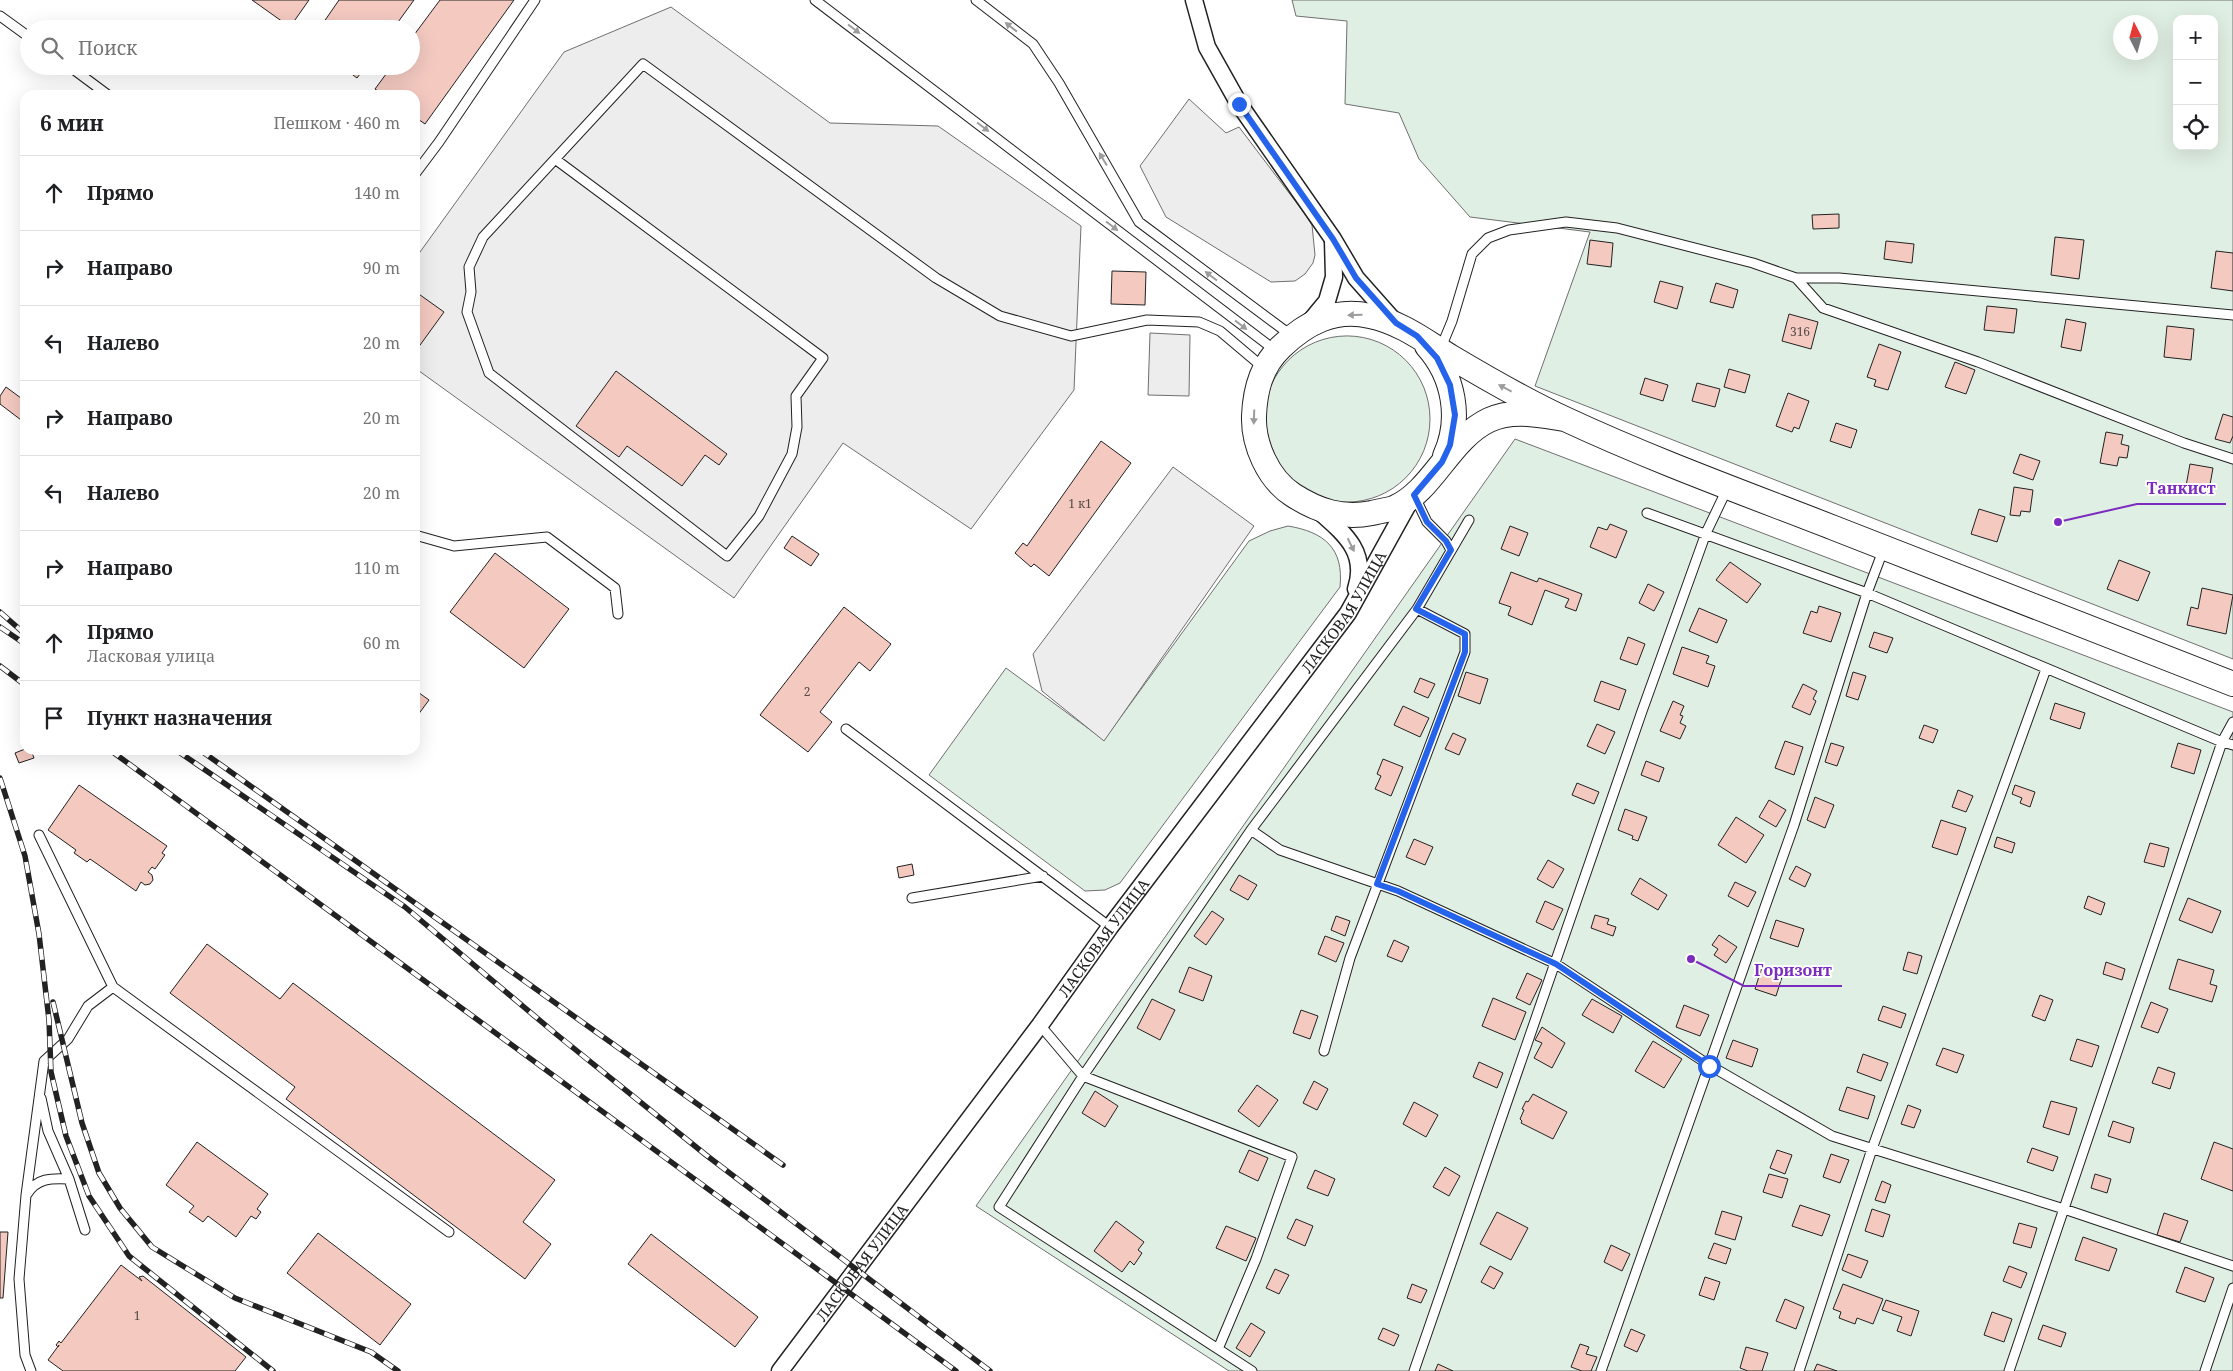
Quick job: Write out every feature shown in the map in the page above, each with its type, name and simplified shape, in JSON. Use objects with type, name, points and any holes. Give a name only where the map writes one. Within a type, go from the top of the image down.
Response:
[{"type":"street","points":[[1192,3],[1207,46],[1239,104],[1333,239],[1356,278],[1396,323]]},
{"type":"street","points":[[1333,239],[1334,277],[1327,301],[1285,345],[1254,394],[1253,430],[1265,464],[1287,492],[1318,510],[1347,536],[1358,558],[1360,578],[1348,613]]},
{"type":"street","points":[[1285,345],[1337,315],[1367,315],[1396,323],[1491,381],[1564,419],[1728,487],[2233,684]]},
{"type":"street","points":[[1417,336],[1437,358],[1450,385],[1455,415],[1450,445],[1442,462]]},
{"type":"street","points":[[1318,510],[1356,516],[1394,508],[1414,495],[1459,442],[1488,420],[1506,415],[1527,413],[1564,419]]},
{"type":"street","name":"ЛАСКОВАЯ УЛИЦА","points":[[780,1371],[1040,1025],[1110,927],[1348,613],[1414,495]]},
{"type":"lane","points":[[420,167],[535,0]]},
{"type":"lane","points":[[815,0],[1285,345]]},
{"type":"lane","points":[[976,0],[1033,44],[1059,84],[1138,222],[1285,345]]},
{"type":"lane","points":[[0,16],[20,30]]},
{"type":"lane","points":[[555,159],[823,358],[796,396],[797,427],[792,454],[759,516],[727,556],[489,373],[467,312],[471,292],[469,267],[483,237],[555,159],[643,64],[936,278],[1000,316],[1071,336],[1147,320],[1199,322],[1220,331],[1285,345]]},
{"type":"lane","points":[[81,75],[101,90]]},
{"type":"lane","points":[[1440,350],[1452,321],[1472,254],[1488,238],[1509,230],[1566,222],[1617,228],[1753,263],[1796,278],[1839,278],[2233,314]]},
{"type":"lane","points":[[1796,278],[1823,308],[1978,362],[2184,443],[2233,459]]},
{"type":"lane","points":[[1414,1371],[1641,714],[1706,533],[1728,487]]},
{"type":"lane","points":[[1414,495],[1427,522],[1446,541],[1451,550]]},
{"type":"lane","points":[[1647,513],[1867,593],[2046,669],[2233,745]]},
{"type":"lane","points":[[1252,1371],[999,1207],[1083,1076],[1251,830],[1416,609],[1469,520]]},
{"type":"lane","points":[[420,536],[454,546],[548,537],[615,588],[618,614]]},
{"type":"lane","points":[[1601,1371],[1794,825],[1867,593],[1884,548]]},
{"type":"lane","points":[[1324,1051],[1350,958],[1465,652],[1465,634],[1416,609]]},
{"type":"lane","points":[[1798,1371],[1872,1148],[2046,669]]},
{"type":"lane","points":[[2009,1371],[2222,742],[2233,722]]},
{"type":"lane","points":[[846,729],[1110,927]]},
{"type":"lane","points":[[1251,830],[1280,850],[1398,891],[1556,964],[1709,1066],[1832,1136],[2064,1209],[2233,1266]]},
{"type":"lane","points":[[38,835],[114,987],[449,1232]]},
{"type":"lane","points":[[912,898],[1043,876]]},
{"type":"lane","points":[[31,1371],[25,1355],[20,1279],[26,1194],[44,1061],[68,1039],[88,1006],[114,987]]},
{"type":"lane","points":[[1040,1025],[1083,1076],[1292,1157],[1256,1259],[1218,1349]]},
{"type":"lane","points":[[40,1090],[48,1131],[69,1179],[85,1230]]},
{"type":"lane","points":[[26,1194],[32,1186],[39,1182],[56,1178],[69,1179]]},
{"type":"lane","points":[[2205,1371],[2233,1288]]},
{"type":"green space","points":[[1292,0],[2233,0],[2233,659],[1535,386],[1590,232],[1470,217],[1419,159],[1399,113],[1345,104],[1347,21],[1296,16]]},
{"type":"green space","points":[[1347,336],[1371,340],[1386,346],[1411,367],[1420,380],[1426,395],[1430,419],[1426,443],[1420,458],[1399,483],[1386,492],[1371,498],[1347,502],[1323,498],[1308,492],[1283,471],[1274,458],[1268,443],[1264,419],[1268,395],[1274,380],[1295,355],[1308,346],[1323,340]]},
{"type":"green space","points":[[1515,439],[2233,712],[2233,1371],[1229,1371],[976,1206]]},
{"type":"green space","points":[[1288,526],[1312,533],[1329,544],[1339,562],[1340,587],[1120,883],[1105,890],[1085,891],[929,775],[1006,668],[1104,740],[1249,541],[1270,531]]},
{"type":"shaded area","points":[[671,7],[830,123],[938,126],[1081,226],[1074,390],[971,529],[843,443],[734,598],[420,372],[420,252],[564,52]]},
{"type":"shaded area","points":[[1189,99],[1226,133],[1239,127],[1312,225],[1315,255],[1313,263],[1305,274],[1295,281],[1271,282],[1166,217],[1140,166]]},
{"type":"shaded area","points":[[1150,333],[1190,335],[1189,396],[1148,395]]},
{"type":"shaded area","points":[[1173,467],[1254,526],[1104,741],[1042,691],[1033,654]]},
{"type":"building","points":[[252,0],[309,0],[295,20],[280,20]]},
{"type":"building","points":[[339,0],[414,0],[400,20],[325,20]]},
{"type":"building","points":[[440,0],[514,0],[425,124],[420,120],[420,90],[375,89],[385,75],[420,75],[420,27]]},
{"type":"building","points":[[1839,214],[1839,228],[1813,229],[1812,215]]},
{"type":"building","points":[[2055,237],[2084,240],[2079,279],[2051,275]]},
{"type":"building","points":[[1590,240],[1613,243],[1611,267],[1587,264]]},
{"type":"building","points":[[1886,241],[1914,244],[1912,263],[1884,259]]},
{"type":"building","points":[[2216,251],[2233,253],[2233,291],[2211,288]]},
{"type":"building","points":[[1112,271],[1146,272],[1145,305],[1111,304]]},
{"type":"building","points":[[1660,281],[1683,287],[1677,309],[1654,302]]},
{"type":"building","points":[[1716,283],[1738,290],[1733,308],[1710,302]]},
{"type":"building","points":[[420,295],[444,312],[420,345]]},
{"type":"building","points":[[1987,306],[2017,309],[2014,333],[1984,330]]},
{"type":"building","points":[[1789,314],[1818,322],[1811,349],[1782,341]]},
{"type":"building","points":[[2066,319],[2086,323],[2081,351],[2061,347]]},
{"type":"building","points":[[2167,326],[2194,329],[2191,360],[2164,357]]},
{"type":"building","points":[[1879,344],[1901,352],[1888,390],[1874,386],[1876,380],[1867,377]]},
{"type":"building","points":[[1955,362],[1975,370],[1966,394],[1945,387]]},
{"type":"building","points":[[1729,369],[1750,375],[1745,393],[1724,387]]},
{"type":"building","points":[[616,371],[727,454],[719,465],[705,455],[682,486],[627,446],[619,457],[576,426]]},
{"type":"building","points":[[1645,378],[1668,385],[1663,401],[1640,394]]},
{"type":"building","points":[[1697,383],[1720,389],[1715,407],[1692,401]]},
{"type":"building","points":[[6,387],[20,397],[20,419],[0,404],[0,396]]},
{"type":"building","points":[[1788,393],[1809,401],[1799,429],[1794,427],[1792,432],[1776,426]]},
{"type":"building","points":[[2223,414],[2233,417],[2233,436],[2230,443],[2215,439]]},
{"type":"building","points":[[1836,423],[1857,430],[1851,448],[1830,441]]},
{"type":"building","points":[[2106,432],[2123,435],[2121,444],[2129,446],[2127,458],[2119,457],[2117,466],[2100,463]]},
{"type":"building","points":[[1101,441],[1131,463],[1049,576],[1034,564],[1031,567],[1015,553],[1023,543],[1027,546]]},
{"type":"building","points":[[2020,454],[2040,461],[2033,480],[2013,473]]},
{"type":"building","points":[[2190,464],[2213,468],[2209,490],[2186,486]]},
{"type":"building","points":[[2014,487],[2033,490],[2030,512],[2021,511],[2020,516],[2010,515]]},
{"type":"building","points":[[1979,509],[2005,517],[1997,542],[1971,534]]},
{"type":"building","points":[[1610,524],[1627,531],[1616,558],[1590,547],[1598,527],[1607,530]]},
{"type":"building","points":[[1510,526],[1528,533],[1519,556],[1501,549]]},
{"type":"building","points":[[792,536],[819,554],[811,566],[784,548]]},
{"type":"building","points":[[495,553],[569,609],[524,668],[450,612]]},
{"type":"building","points":[[2119,560],[2150,572],[2138,601],[2107,589]]},
{"type":"building","points":[[1730,562],[1761,584],[1747,603],[1716,580]]},
{"type":"building","points":[[1511,572],[1537,582],[1539,578],[1582,594],[1576,611],[1565,607],[1569,599],[1545,590],[1532,625],[1508,615],[1511,607],[1499,603]]},
{"type":"building","points":[[1648,584],[1664,592],[1654,611],[1639,603]]},
{"type":"building","points":[[2202,588],[2233,595],[2226,634],[2187,625],[2191,607],[2198,609]]},
{"type":"building","points":[[1819,606],[1841,613],[1831,642],[1803,633],[1811,611],[1817,613]]},
{"type":"building","points":[[844,607],[891,644],[870,671],[859,662],[820,712],[832,722],[808,752],[760,715]]},
{"type":"building","points":[[1699,608],[1727,620],[1717,643],[1689,631]]},
{"type":"building","points":[[1874,632],[1893,638],[1887,653],[1869,647]]},
{"type":"building","points":[[1628,637],[1645,644],[1637,665],[1620,659]]},
{"type":"building","points":[[1682,647],[1709,656],[1706,663],[1715,666],[1708,687],[1673,674]]},
{"type":"building","points":[[1466,672],[1488,679],[1480,704],[1458,696]]},
{"type":"building","points":[[1853,672],[1866,676],[1858,700],[1846,696]]},
{"type":"building","points":[[1420,678],[1435,684],[1428,698],[1414,692]]},
{"type":"building","points":[[1601,681],[1626,690],[1619,710],[1594,701]]},
{"type":"building","points":[[1803,684],[1817,691],[1813,699],[1816,701],[1810,715],[1792,707]]},
{"type":"building","points":[[420,694],[429,700],[420,712]]},
{"type":"building","points":[[1673,701],[1684,706],[1680,715],[1683,716],[1680,723],[1686,726],[1680,739],[1660,731]]},
{"type":"building","points":[[2055,703],[2085,713],[2080,729],[2050,719]]},
{"type":"building","points":[[1403,706],[1429,718],[1420,737],[1394,725]]},
{"type":"building","points":[[1597,724],[1615,732],[1605,754],[1587,746]]},
{"type":"building","points":[[1924,725],[1938,730],[1933,743],[1919,738]]},
{"type":"building","points":[[1453,733],[1466,739],[1459,755],[1445,749]]},
{"type":"building","points":[[1785,741],[1803,747],[1794,775],[1775,768]]},
{"type":"building","points":[[1831,743],[1844,747],[1837,766],[1825,762]]},
{"type":"building","points":[[2178,743],[2201,750],[2194,774],[2171,767]]},
{"type":"building","points":[[20,751],[20,755],[33,755],[34,758],[19,763],[15,753]]},
{"type":"building","points":[[1383,759],[1403,767],[1391,796],[1375,789],[1381,776],[1377,774]]},
{"type":"building","points":[[1646,761],[1664,768],[1659,782],[1641,775]]},
{"type":"building","points":[[1577,783],[1599,792],[1594,804],[1572,795]]},
{"type":"building","points":[[79,785],[167,846],[162,853],[165,855],[155,869],[152,867],[148,872],[152,875],[153,880],[150,884],[145,885],[141,882],[136,891],[90,859],[87,862],[74,853],[76,850],[48,830]]},
{"type":"building","points":[[2015,785],[2035,792],[2030,807],[2020,803],[2022,798],[2012,794]]},
{"type":"building","points":[[1958,790],[1973,796],[1966,812],[1952,807]]},
{"type":"building","points":[[1815,797],[1834,805],[1825,828],[1807,820]]},
{"type":"building","points":[[1769,800],[1786,810],[1776,827],[1759,817]]},
{"type":"building","points":[[1625,809],[1647,817],[1638,841],[1632,839],[1633,836],[1618,830]]},
{"type":"building","points":[[1736,817],[1764,835],[1746,863],[1718,845]]},
{"type":"building","points":[[1941,820],[1966,828],[1957,855],[1932,847]]},
{"type":"building","points":[[1997,837],[2015,843],[2012,853],[1994,847]]},
{"type":"building","points":[[1414,839],[1433,847],[1425,865],[1406,857]]},
{"type":"building","points":[[2150,843],[2169,848],[2164,867],[2144,862]]},
{"type":"building","points":[[1548,860],[1564,869],[1553,888],[1537,879]]},
{"type":"building","points":[[912,864],[914,875],[899,878],[897,867]]},
{"type":"building","points":[[1796,866],[1811,874],[1805,887],[1789,879]]},
{"type":"building","points":[[1239,875],[1257,885],[1248,900],[1230,890]]},
{"type":"building","points":[[1640,878],[1667,895],[1658,910],[1631,894]]},
{"type":"building","points":[[1735,882],[1756,892],[1748,907],[1728,896]]},
{"type":"building","points":[[2088,896],[2105,903],[2101,915],[2084,908]]},
{"type":"building","points":[[2188,898],[2221,911],[2212,933],[2179,920]]},
{"type":"building","points":[[1545,901],[1563,909],[1553,930],[1536,922]]},
{"type":"building","points":[[1212,911],[1224,919],[1206,945],[1194,936]]},
{"type":"building","points":[[1595,915],[1609,919],[1607,924],[1616,927],[1613,936],[1591,928]]},
{"type":"building","points":[[1336,916],[1350,921],[1345,936],[1331,930]]},
{"type":"building","points":[[1776,920],[1804,929],[1798,947],[1770,938]]},
{"type":"building","points":[[1719,935],[1737,947],[1726,963],[1714,955],[1718,949],[1712,945]]},
{"type":"building","points":[[1325,936],[1344,943],[1336,962],[1318,954]]},
{"type":"building","points":[[1394,940],[1409,947],[1402,962],[1387,956]]},
{"type":"building","points":[[207,944],[280,999],[293,983],[555,1180],[523,1222],[551,1244],[525,1279],[286,1099],[295,1087],[170,993]]},
{"type":"building","points":[[1908,952],[1922,956],[1917,974],[1903,970]]},
{"type":"building","points":[[2178,959],[2214,970],[2210,984],[2217,986],[2212,1002],[2169,989]]},
{"type":"building","points":[[2106,962],[2125,969],[2122,980],[2103,974]]},
{"type":"building","points":[[1189,967],[1212,976],[1203,1001],[1179,992]]},
{"type":"building","points":[[1762,967],[1783,974],[1776,996],[1755,989]]},
{"type":"building","points":[[1527,973],[1542,980],[1530,1005],[1516,998]]},
{"type":"building","points":[[2040,995],[2053,1000],[2045,1021],[2032,1016]]},
{"type":"building","points":[[1493,998],[1526,1012],[1515,1040],[1482,1026]]},
{"type":"building","points":[[1152,999],[1175,1010],[1160,1040],[1137,1028]]},
{"type":"building","points":[[1592,999],[1622,1016],[1613,1033],[1582,1015]]},
{"type":"building","points":[[2151,1002],[2168,1009],[2158,1033],[2141,1027]]},
{"type":"building","points":[[1684,1005],[1709,1015],[1700,1036],[1676,1027]]},
{"type":"building","points":[[1883,1006],[1906,1014],[1901,1028],[1878,1020]]},
{"type":"building","points":[[1301,1010],[1318,1016],[1310,1039],[1293,1033]]},
{"type":"building","points":[[1542,1027],[1565,1043],[1552,1068],[1534,1058],[1542,1043],[1535,1040]]},
{"type":"building","points":[[2077,1039],[2099,1046],[2092,1067],[2070,1060]]},
{"type":"building","points":[[1733,1040],[1758,1049],[1752,1067],[1726,1058]]},
{"type":"building","points":[[1653,1041],[1682,1059],[1664,1088],[1635,1071]]},
{"type":"building","points":[[1943,1048],[1964,1055],[1957,1073],[1936,1065]]},
{"type":"building","points":[[1863,1054],[1888,1063],[1881,1081],[1857,1072]]},
{"type":"building","points":[[1479,1062],[1503,1073],[1497,1088],[1473,1077]]},
{"type":"building","points":[[2158,1067],[2175,1073],[2170,1089],[2152,1083]]},
{"type":"building","points":[[1314,1081],[1328,1089],[1317,1110],[1303,1103]]},
{"type":"building","points":[[1257,1085],[1278,1100],[1259,1127],[1238,1111]]},
{"type":"building","points":[[1847,1087],[1875,1096],[1868,1119],[1839,1110]]},
{"type":"building","points":[[1095,1091],[1118,1106],[1105,1127],[1082,1113]]},
{"type":"building","points":[[1533,1094],[1567,1112],[1553,1139],[1521,1123],[1520,1119],[1524,1110],[1522,1109],[1526,1101],[1528,1102]]},
{"type":"building","points":[[2051,1101],[2077,1108],[2069,1135],[2043,1127]]},
{"type":"building","points":[[1414,1102],[1438,1115],[1426,1137],[1403,1124]]},
{"type":"building","points":[[1908,1105],[1921,1110],[1914,1128],[1901,1124]]},
{"type":"building","points":[[2113,1121],[2134,1128],[2130,1143],[2108,1136]]},
{"type":"building","points":[[197,1142],[268,1194],[257,1209],[261,1212],[256,1219],[251,1216],[236,1237],[208,1216],[203,1222],[189,1212],[194,1206],[166,1185]]},
{"type":"building","points":[[2214,1142],[2233,1149],[2233,1191],[2201,1179]]},
{"type":"building","points":[[2032,1148],[2058,1157],[2053,1171],[2027,1162]]},
{"type":"building","points":[[1249,1150],[1268,1158],[1258,1181],[1239,1172]]},
{"type":"building","points":[[1777,1150],[1792,1155],[1785,1174],[1770,1168]]},
{"type":"building","points":[[1831,1154],[1849,1160],[1840,1183],[1823,1177]]},
{"type":"building","points":[[1445,1167],[1460,1176],[1449,1196],[1433,1187]]},
{"type":"building","points":[[1315,1170],[1335,1179],[1328,1196],[1307,1188]]},
{"type":"building","points":[[1769,1174],[1788,1179],[1782,1198],[1763,1192]]},
{"type":"building","points":[[2095,1174],[2111,1179],[2107,1193],[2091,1188]]},
{"type":"building","points":[[1882,1181],[1891,1185],[1885,1203],[1875,1200]]},
{"type":"building","points":[[1800,1205],[1830,1215],[1822,1236],[1792,1226]]},
{"type":"building","points":[[1872,1209],[1890,1215],[1883,1237],[1865,1231]]},
{"type":"building","points":[[1722,1211],[1742,1217],[1735,1240],[1715,1234]]},
{"type":"building","points":[[1497,1212],[1528,1228],[1511,1260],[1480,1244]]},
{"type":"building","points":[[2164,1213],[2188,1221],[2180,1242],[2157,1235]]},
{"type":"building","points":[[1296,1219],[1313,1226],[1305,1246],[1287,1238]]},
{"type":"building","points":[[1116,1221],[1144,1242],[1138,1250],[1142,1253],[1134,1265],[1130,1261],[1122,1272],[1094,1251]]},
{"type":"building","points":[[2019,1223],[2037,1228],[2031,1248],[2013,1243]]},
{"type":"building","points":[[1226,1226],[1256,1238],[1246,1261],[1216,1248]]},
{"type":"building","points":[[0,1232],[8,1232],[3,1298],[0,1298]]},
{"type":"building","points":[[318,1233],[411,1304],[380,1345],[287,1273]]},
{"type":"building","points":[[651,1234],[758,1317],[735,1347],[628,1264]]},
{"type":"building","points":[[2083,1237],[2117,1249],[2109,1271],[2075,1260]]},
{"type":"building","points":[[1714,1243],[1731,1249],[1726,1264],[1708,1258]]},
{"type":"building","points":[[1611,1245],[1630,1254],[1622,1271],[1604,1262]]},
{"type":"building","points":[[1848,1254],[1868,1261],[1861,1278],[1842,1270]]},
{"type":"building","points":[[121,1265],[142,1281],[139,1277],[143,1276],[246,1357],[235,1371],[63,1371],[48,1360],[58,1347],[56,1345],[59,1341],[61,1343]]},
{"type":"building","points":[[1490,1266],[1503,1273],[1494,1289],[1481,1282]]},
{"type":"building","points":[[2009,1266],[2027,1273],[2021,1288],[2003,1281]]},
{"type":"building","points":[[2185,1267],[2214,1278],[2205,1302],[2176,1292]]},
{"type":"building","points":[[1275,1269],[1289,1275],[1279,1294],[1266,1288]]},
{"type":"building","points":[[1705,1277],[1720,1282],[1714,1300],[1699,1295]]},
{"type":"building","points":[[1412,1284],[1427,1290],[1421,1303],[1407,1298]]},
{"type":"building","points":[[1843,1284],[1883,1299],[1873,1324],[1857,1318],[1855,1324],[1839,1318],[1841,1312],[1833,1309]]},
{"type":"building","points":[[1785,1299],[1804,1307],[1796,1329],[1776,1321]]},
{"type":"building","points":[[1886,1300],[1919,1311],[1911,1336],[1897,1331],[1902,1317],[1882,1310]]},
{"type":"building","points":[[1992,1312],[2012,1319],[2004,1342],[1984,1335]]},
{"type":"building","points":[[1251,1323],[1265,1332],[1250,1357],[1236,1348]]},
{"type":"building","points":[[2043,1325],[2066,1333],[2061,1347],[2038,1339]]},
{"type":"building","points":[[1383,1328],[1399,1335],[1394,1346],[1378,1339]]},
{"type":"building","points":[[1631,1329],[1645,1335],[1637,1352],[1624,1346]]},
{"type":"building","points":[[1580,1344],[1589,1347],[1586,1354],[1597,1357],[1591,1371],[1582,1371],[1571,1367]]},
{"type":"building","points":[[1746,1347],[1768,1353],[1762,1371],[1748,1371],[1740,1368]]},
{"type":"building","points":[[1438,1364],[1453,1371],[1435,1371]]},
{"type":"building","points":[[1817,1364],[1837,1371],[1814,1371]]},
{"type":"railway","points":[[0,612],[20,630]]},
{"type":"railway","points":[[0,627],[20,641]]},
{"type":"railway","points":[[0,666],[20,681]]},
{"type":"railway","points":[[117,755],[956,1371]]},
{"type":"railway","points":[[183,755],[405,907],[556,1034],[706,1155],[990,1371]]},
{"type":"railway","points":[[207,755],[783,1165]]},
{"type":"railway","points":[[0,778],[25,856],[39,934],[49,1020],[51,1072],[66,1136],[89,1196],[129,1256],[273,1371]]},
{"type":"railway","points":[[53,1002],[82,1123],[99,1173],[120,1208],[152,1247],[235,1298],[371,1352],[398,1371]]},
{"type":"place","name":"Танкист","points":[[2058,522]]},
{"type":"place","name":"Горизонт","points":[[1691,959]]},
{"type":"route","points":[[1239,104],[1333,239],[1356,278],[1396,323],[1417,336],[1437,358],[1450,385],[1455,415],[1450,445],[1442,462],[1414,495],[1427,522],[1446,541],[1451,550],[1416,609],[1465,634],[1465,652],[1377,884],[1398,891],[1556,964],[1709,1066]]}]
